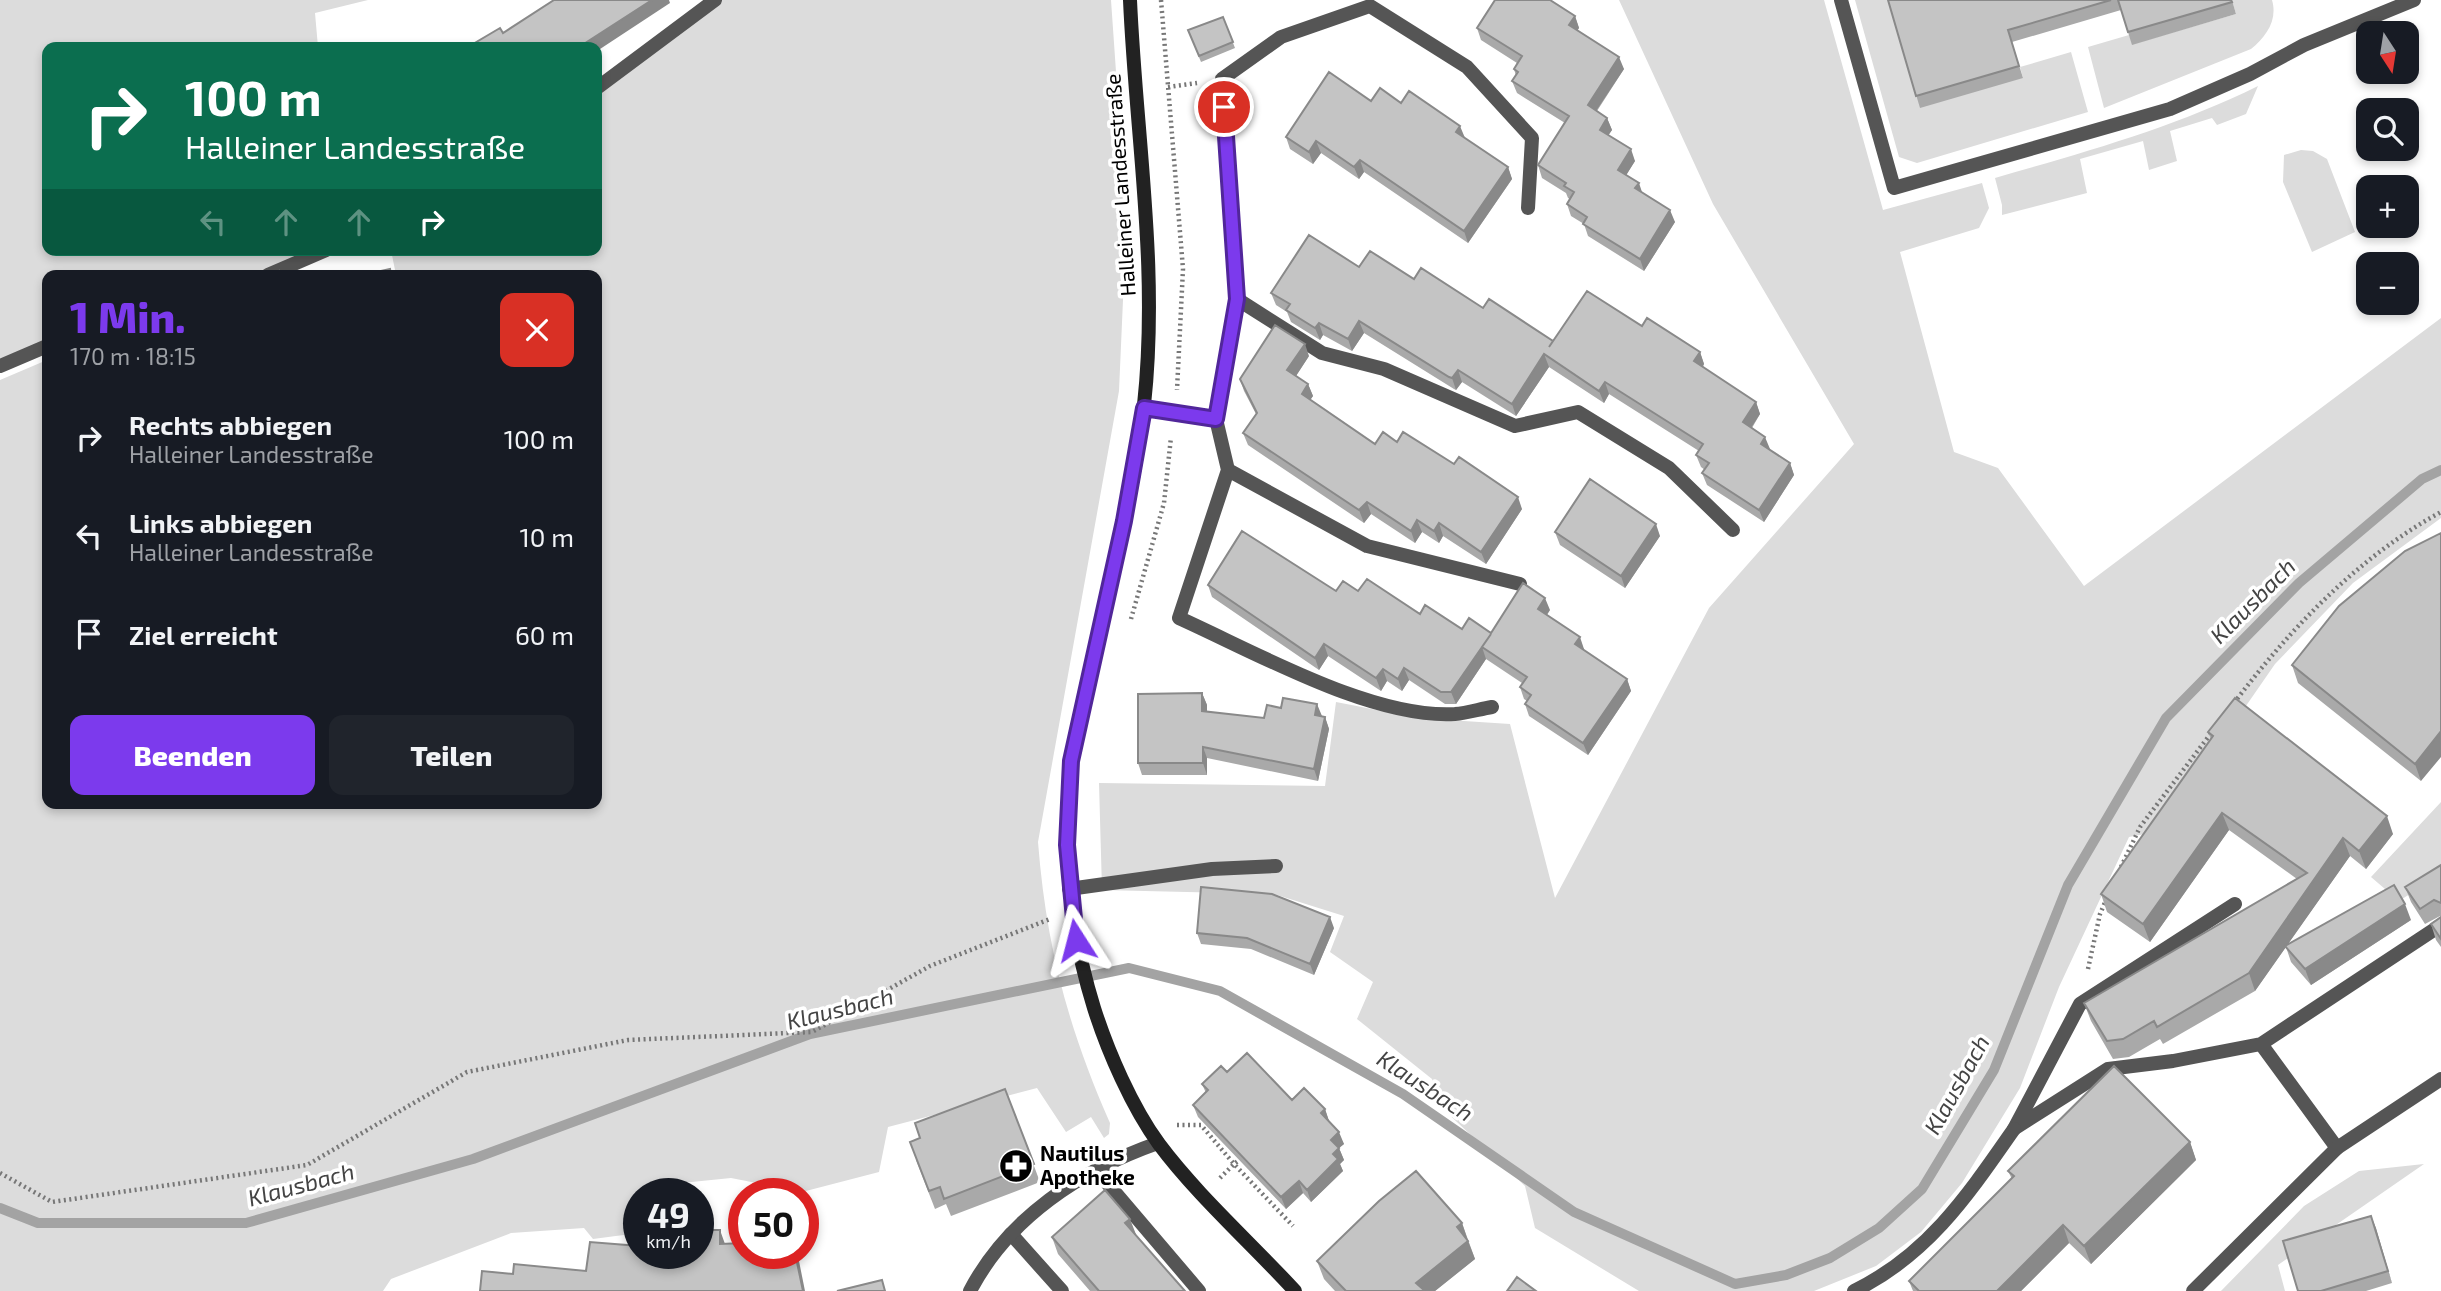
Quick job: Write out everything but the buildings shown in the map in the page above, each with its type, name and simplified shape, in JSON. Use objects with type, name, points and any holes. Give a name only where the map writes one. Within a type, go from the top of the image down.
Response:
[{"type":"main road","name":"Halleiner Landesstraße","points":[[1130,0],[1134,89],[1150,237],[1151,326],[1144,408],[1124,521],[1071,761],[1067,845],[1071,916],[1081,965],[1105,1043],[1158,1143],[1295,1291]]},
{"type":"street","points":[[602,84],[715,0]]},
{"type":"street","points":[[1841,0],[1894,188],[2170,109],[2250,74],[2304,45],[2414,0]]},
{"type":"street","points":[[1492,706],[1455,714],[1416,710],[1348,693],[1179,618],[1228,470],[1216,419],[1237,299],[1222,79],[1281,37],[1370,6],[1467,67],[1532,138],[1528,208]]},
{"type":"street","points":[[280,270],[312,256]]},
{"type":"street","points":[[1237,299],[1322,354],[1384,369],[1516,426],[1578,412],[1670,468],[1733,530]]},
{"type":"street","points":[[0,366],[42,348]]},
{"type":"street","points":[[1144,408],[1216,419]]},
{"type":"street","points":[[1228,470],[1367,545],[1520,584]]},
{"type":"street","points":[[1069,889],[1212,869],[1276,866]]},
{"type":"street","points":[[1854,1291],[1880,1278],[1920,1247],[1957,1210],[2014,1129],[2080,1004],[2235,904]]},
{"type":"street","points":[[2014,1129],[2108,1069],[2173,1061],[2261,1044],[2441,925]]},
{"type":"street","points":[[2261,1044],[2337,1148]]},
{"type":"street","points":[[2193,1291],[2337,1148],[2441,1079]]},
{"type":"street","points":[[970,1291],[986,1260],[1038,1208],[1126,1154],[1158,1143]]},
{"type":"street","points":[[1097,1170],[1199,1291]]},
{"type":"street","points":[[1011,1234],[1062,1291]]},
{"type":"path","points":[[2232,706],[2273,651],[2331,593],[2413,527],[2441,512]]},
{"type":"path","points":[[2117,877],[2140,827],[2215,728]]},
{"type":"path","points":[[2080,1004],[2100,914],[2111,889]]},
{"type":"path","points":[[0,1173],[52,1202],[307,1165],[467,1072],[628,1040],[812,1032],[930,966],[1051,919]]},
{"type":"path","points":[[1171,1115],[1181,1133]]},
{"type":"path","points":[[1177,1125],[1201,1125],[1234,1164],[1266,1193],[1293,1226]]},
{"type":"path","points":[[1220,1178],[1242,1157]]},
{"type":"path","points":[[1213,1170],[1228,1186]]},
{"type":"shaded area","points":[[0,0],[368,0],[315,13],[318,42],[42,42],[42,256],[312,256],[280,270],[42,270],[42,348],[0,366]]},
{"type":"shaded area","points":[[715,0],[1111,0],[1122,158],[1124,277],[1119,391],[1038,842],[1047,916],[1061,986],[1082,1054],[1110,1123],[1109,1134],[1104,1138],[1091,1117],[1066,1132],[1037,1088],[888,1127],[879,1172],[819,1188],[819,1178],[623,1178],[623,1235],[593,1239],[584,1228],[511,1233],[391,1279],[383,1291],[0,1291],[0,380],[42,362],[42,809],[602,809],[602,270],[395,270],[392,256],[602,256],[602,84]]},
{"type":"shaded area","points":[[1619,0],[1824,0],[1883,210],[1982,183],[1989,208],[1979,228],[1900,252],[1954,452],[1998,468],[2084,586],[2441,318],[2441,518],[2353,583],[2275,664],[2212,755],[2150,833],[2129,837],[2059,987],[2020,1088],[1962,1183],[1921,1232],[1876,1266],[1814,1291],[1639,1291],[1535,1228],[1525,1186],[1441,1107],[1432,1079],[1357,1019],[1373,982],[1330,952],[1344,916],[1274,894],[1102,890],[1099,783],[1325,786],[1336,702],[1418,718],[1510,724],[1555,898],[1709,608],[1854,444],[1713,204]]},
{"type":"shaded area","points":[[1855,0],[1889,0],[2023,78],[2020,67],[2071,52],[2088,112],[1917,163],[1899,157]]},
{"type":"shaded area","points":[[2232,0],[2272,0],[2273,14],[2269,28],[2251,49],[2104,108],[2088,47],[2129,35],[2133,44],[2236,14]]},
{"type":"shaded area","points":[[2258,86],[2246,114],[2217,125],[2212,118],[2170,131],[2177,161],[2149,170],[2143,141],[2080,159],[2087,193],[2002,215],[1995,178],[2161,127]]},
{"type":"shaded area","points":[[2301,150],[2313,151],[2327,159],[2355,232],[2312,252],[2283,182],[2284,155]]},
{"type":"shaded area","points":[[2441,802],[2441,874],[2399,901],[2371,877]]},
{"type":"shaded area","points":[[2424,1164],[2278,1265],[2285,1291],[2221,1291],[2304,1206],[2359,1171]]},
{"type":"waterway","name":"Klausbach","points":[[0,1208],[38,1223],[246,1223],[473,1159],[810,1034],[1129,968],[1220,991],[1403,1094],[1574,1212],[1735,1284],[1786,1275],[1830,1258],[1879,1228],[1922,1189],[1994,1070],[2068,885],[2166,718],[2299,583],[2422,479],[2441,470]]},
{"type":"place","name":"Nautilus Apotheke","points":[[1016,1166]]},
{"type":"route","points":[[1076,940],[1071,916],[1067,845],[1071,761],[1124,521],[1144,408],[1216,419],[1237,299],[1224,107]]}]
